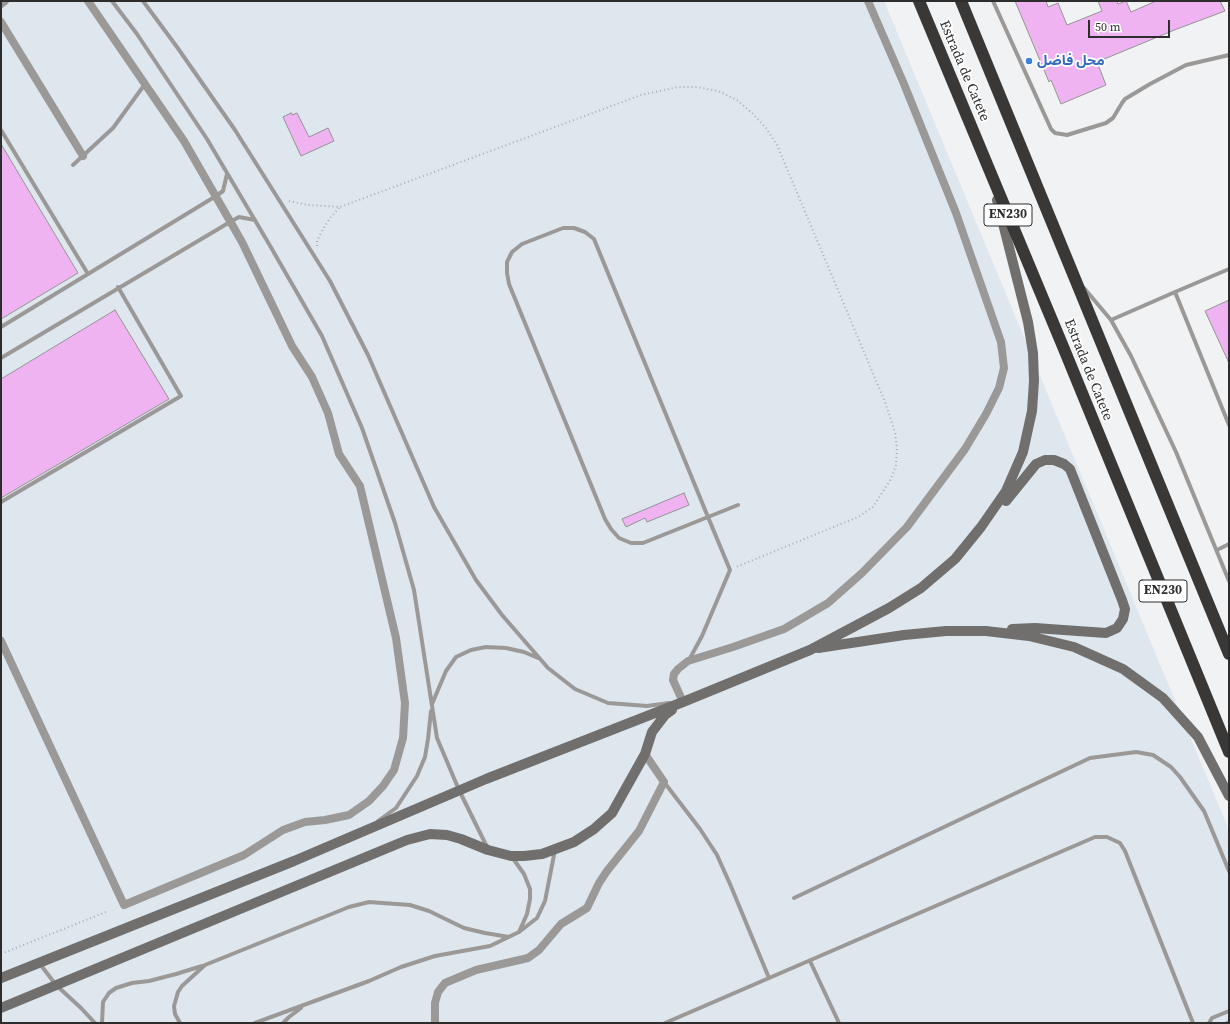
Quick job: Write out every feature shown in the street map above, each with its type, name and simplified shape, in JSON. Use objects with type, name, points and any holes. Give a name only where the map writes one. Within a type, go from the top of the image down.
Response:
[{"type":"highway","name":"Estrada de Catete","points":[[918,1],[990,171],[1229,752]]},
{"type":"highway","name":"Estrada de Catete","points":[[961,1],[1229,654]]},
{"type":"street","points":[[1,4],[5,1]]},
{"type":"street","points":[[1,641],[124,905],[244,855],[283,830],[305,822],[349,815],[369,801],[383,786],[394,770],[403,738],[405,703],[396,638],[360,486],[339,454],[328,413],[312,377],[292,346],[242,242],[184,141],[88,1]]},
{"type":"street","points":[[683,702],[673,680],[674,674],[688,661],[784,629],[828,603],[862,573],[907,527],[965,449],[986,414],[999,388],[1004,368],[1001,342],[956,213],[904,84],[868,1]]},
{"type":"street","points":[[1,22],[83,156]]},
{"type":"street","points":[[955,559],[981,527],[1006,491],[1023,452],[1032,411],[1034,381],[1033,353],[1028,322],[990,171]]},
{"type":"street","points":[[1,978],[294,861],[459,790],[683,702],[810,650],[889,608],[921,588],[955,559],[989,523],[1036,464],[1045,460],[1054,460],[1064,464],[1070,469],[1125,609],[1123,619],[1116,628],[1106,633],[1035,628],[986,631],[946,631],[904,635],[810,650]]},
{"type":"street","points":[[986,631],[1029,636],[1074,647],[1123,669],[1163,698],[1198,737],[1229,796]]},
{"type":"street","points":[[1,1008],[407,840],[430,834],[446,835],[461,839],[488,850],[511,856],[542,854],[574,842],[612,813],[645,754],[652,732],[665,715],[683,702]]},
{"type":"street","points":[[435,1023],[435,1003],[438,992],[445,984],[476,970],[528,958],[539,950],[561,924],[587,908],[599,883],[607,871],[639,831],[664,782],[645,754]]},
{"type":"lane","points":[[112,1],[137,34],[202,133],[255,220],[322,336],[362,428],[395,523],[414,590],[437,738],[459,790],[488,850]]},
{"type":"lane","points":[[143,1],[234,130],[330,281],[368,355],[434,508],[476,580],[502,615],[548,668],[575,689],[608,703],[647,706],[683,702]]},
{"type":"lane","points":[[993,1],[1051,129],[1055,133],[1067,135],[1106,123],[1113,118],[1125,99],[1150,84],[1186,65],[1229,55]]},
{"type":"lane","points":[[73,165],[113,128],[145,84]]},
{"type":"lane","points":[[1,130],[88,274]]},
{"type":"lane","points":[[1,327],[216,196],[223,191],[227,174]]},
{"type":"lane","points":[[1,358],[118,287],[239,217],[255,220]]},
{"type":"lane","points":[[688,661],[702,636],[730,570],[708,517],[594,239],[585,232],[574,228],[563,228],[522,244],[512,252],[508,262],[507,273],[509,284],[605,518],[611,529],[619,538],[631,543],[643,543],[708,517],[738,505]]},
{"type":"lane","points":[[1111,320],[1229,269]]},
{"type":"lane","points":[[1073,276],[1111,320],[1131,356],[1176,452],[1229,581]]},
{"type":"lane","points":[[1,502],[181,396],[118,287]]},
{"type":"lane","points":[[1175,292],[1229,425]]},
{"type":"lane","points":[[1216,550],[1229,544]]},
{"type":"lane","points":[[363,831],[396,808],[416,776],[425,757],[431,705],[446,671],[456,657],[471,650],[486,647],[506,648],[524,652],[540,659]]},
{"type":"lane","points":[[794,898],[1090,758],[1136,752],[1153,755],[1171,767],[1180,777],[1204,811],[1229,871]]},
{"type":"lane","points":[[664,782],[717,855],[769,978]]},
{"type":"lane","points":[[665,1023],[1095,837],[1107,837],[1120,842],[1125,851],[1193,1023]]},
{"type":"lane","points":[[255,1023],[369,981],[401,967],[435,956],[490,946],[519,932],[537,918],[545,901],[555,849]]},
{"type":"lane","points":[[511,856],[524,874],[530,889],[530,900],[527,914],[519,932]]},
{"type":"lane","points":[[102,1023],[103,1002],[109,993],[116,988],[132,983],[149,981],[205,965],[349,907],[369,902],[410,905],[429,911],[464,928],[485,934],[508,937]]},
{"type":"lane","points":[[810,961],[839,1023]]},
{"type":"lane","points":[[38,962],[56,986],[82,1008],[95,1023]]},
{"type":"lane","points":[[180,1023],[175,1014],[174,1006],[178,992],[182,986],[205,965]]},
{"type":"lane","points":[[283,1023],[289,1016],[305,1005]]},
{"type":"lane","points":[[1209,1023],[1212,1018],[1229,1011]]},
{"type":"path","points":[[273,192],[289,201],[308,206],[340,207],[641,95],[678,87],[697,87],[724,94],[736,100],[752,113],[766,128],[777,145],[885,402],[895,432],[897,448],[896,465],[891,479],[873,507],[858,517],[730,570]]},
{"type":"path","points":[[317,261],[317,242],[322,229],[340,207]]},
{"type":"path","points":[[1,954],[106,912]]},
{"type":"shaded area","points":[[1,1],[884,1],[1229,830],[1229,1023],[1,1023]]},
{"type":"building","points":[[1015,1],[1046,1],[1048,7],[1058,3],[1067,25],[1102,11],[1098,1],[1117,1],[1118,4],[1126,1],[1131,12],[1156,1],[1220,1],[1225,11],[1097,62],[1106,85],[1061,104],[1051,80],[1049,82]]},
{"type":"building","points":[[291,113],[292,115],[297,113],[309,137],[328,128],[334,141],[301,156],[283,117]]},
{"type":"building","points":[[1,144],[78,273],[1,319]]},
{"type":"building","points":[[1229,300],[1229,363],[1205,311]]},
{"type":"building","points":[[115,310],[169,399],[1,498],[1,379]]},
{"type":"building","points":[[684,493],[689,505],[647,522],[645,518],[626,527],[622,519]]},
{"type":"place","name":"محل فاضل","points":[[1029,61]]}]
